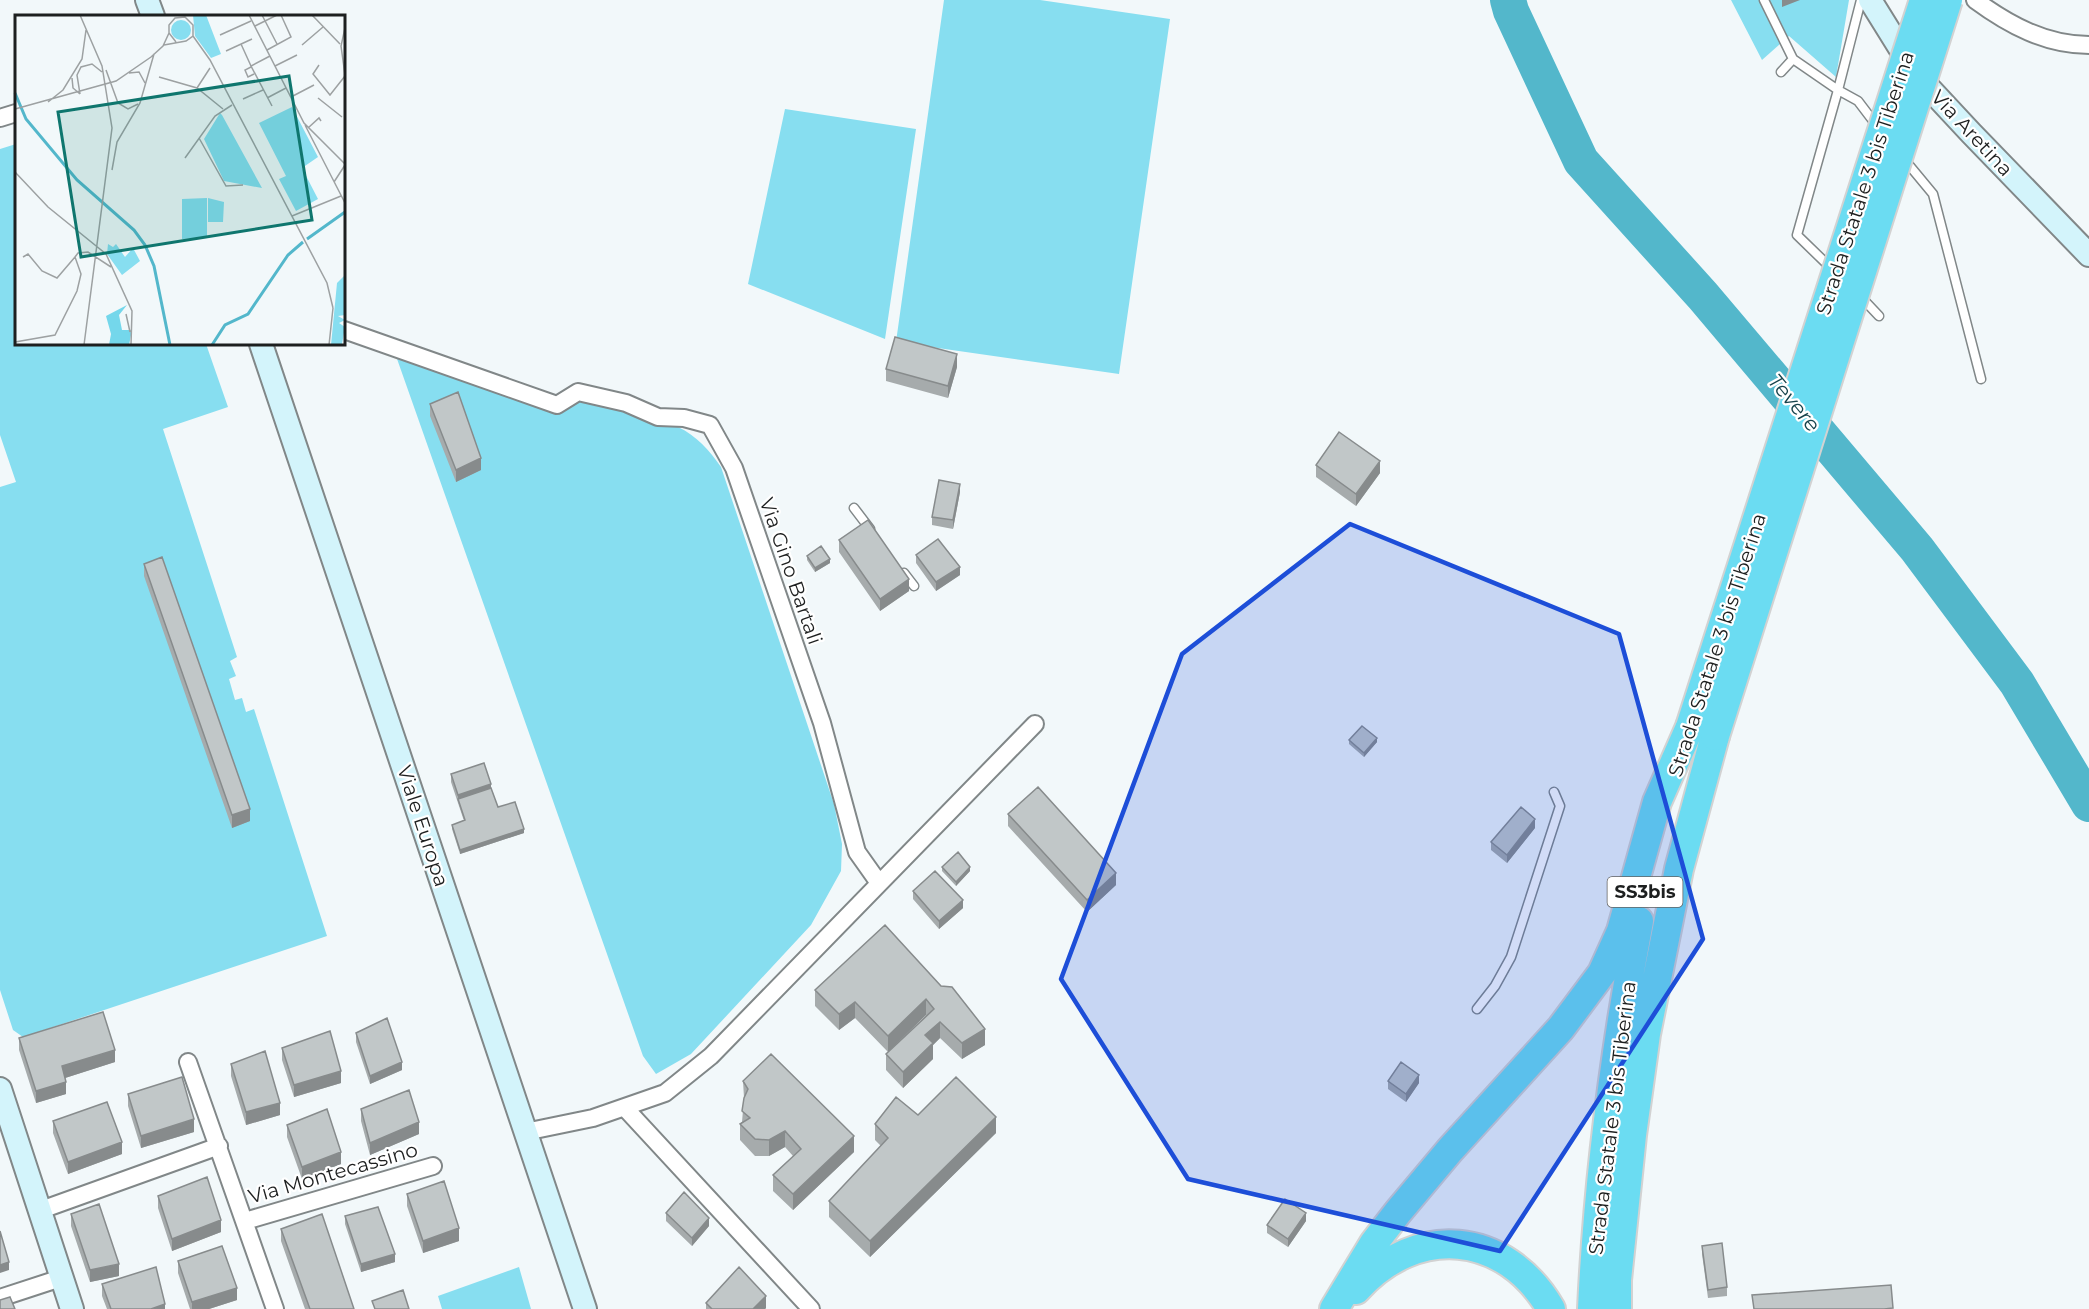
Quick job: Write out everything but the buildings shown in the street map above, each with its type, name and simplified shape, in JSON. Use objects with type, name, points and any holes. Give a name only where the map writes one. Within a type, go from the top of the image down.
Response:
[{"type":"highway","name":"Strada Statale 3 bis Tiberina","points":[[1702,732],[1924,0]]},
{"type":"highway","name":"Strada Statale 3 bis Tiberina","points":[[1617,1309],[1628,1063],[1650,864],[1702,732],[1948,0]]},
{"type":"highway","points":[[1336,1309],[1374,1243],[1398,1212],[1450,1150],[1561,1028],[1602,973],[1621,931],[1657,802],[1702,732]]},
{"type":"highway","name":"Strada Statale 3 bis Tiberina","points":[[1592,1309],[1598,1221],[1628,1063]]},
{"type":"highway","points":[[1336,1309],[1387,1262],[1404,1253],[1430,1246],[1452,1244],[1479,1248],[1506,1260],[1522,1271],[1551,1309]]},
{"type":"highway","points":[[1617,1280],[1621,1309]]},
{"type":"main road","points":[[147,0],[153,15]]},
{"type":"main road","name":"Via Aretina","points":[[1870,0],[1916,74],[2089,255]]},
{"type":"main road","name":"Viale Europa","points":[[261,345],[585,1309]]},
{"type":"main road","points":[[0,1089],[5,1118],[41,1210],[72,1309]]},
{"type":"street","points":[[1975,0],[2021,30],[2062,44],[2089,45]]},
{"type":"street","points":[[0,118],[15,113]]},
{"type":"street","name":"Via Gino Bartali","points":[[345,330],[557,405],[578,392],[626,403],[658,417],[684,418],[710,425],[734,468],[822,723],[857,852],[879,883]]},
{"type":"street","points":[[525,1132],[592,1118],[665,1093],[711,1056],[1035,724]]},
{"type":"street","name":"Via Montecassino","points":[[188,1062],[275,1309]]},
{"type":"street","points":[[625,1108],[811,1309]]},
{"type":"street","points":[[41,1210],[219,1146]]},
{"type":"street","name":"Via Montecassino","points":[[245,1221],[433,1166]]},
{"type":"street","points":[[0,1298],[61,1278]]},
{"type":"lane","points":[[1764,0],[1793,59],[1858,101],[1888,138]]},
{"type":"lane","points":[[1861,0],[1797,235],[1880,316]]},
{"type":"lane","points":[[1781,72],[1793,59]]},
{"type":"lane","points":[[1895,148],[1933,194],[1981,379]]},
{"type":"lane","points":[[854,508],[874,534]]},
{"type":"lane","points":[[901,569],[914,586]]},
{"type":"lane","points":[[1477,1010],[1495,986],[1511,957],[1560,806],[1554,792]]},
{"type":"highlighted area","points":[[1350,524],[1619,634],[1703,939],[1500,1251],[1188,1179],[1061,979],[1182,654]]},
{"type":"shaded area","points":[[944,0],[1040,0],[1170,19],[1119,374],[896,342]]},
{"type":"shaded area","points":[[1731,0],[1849,0],[1836,77],[1789,36],[1762,60]]},
{"type":"shaded area","points":[[785,109],[916,129],[885,339],[748,284]]},
{"type":"shaded area","points":[[15,144],[15,345],[206,345],[228,407],[163,429],[237,657],[230,661],[236,676],[229,679],[235,700],[242,698],[246,712],[254,709],[327,936],[23,1037],[13,1030],[0,990],[0,487],[16,482],[0,435],[0,149]]},
{"type":"shaded area","points":[[396,356],[665,422],[697,439],[721,467],[834,804],[842,844],[841,871],[811,925],[691,1054],[656,1074],[643,1056]]},
{"type":"shaded area","points":[[519,1267],[531,1309],[442,1309],[438,1296]]},
{"type":"waterway","name":"Tevere","points":[[1508,0],[1511,11],[1581,161],[1703,296],[1917,549],[2017,683],[2089,804]]}]
